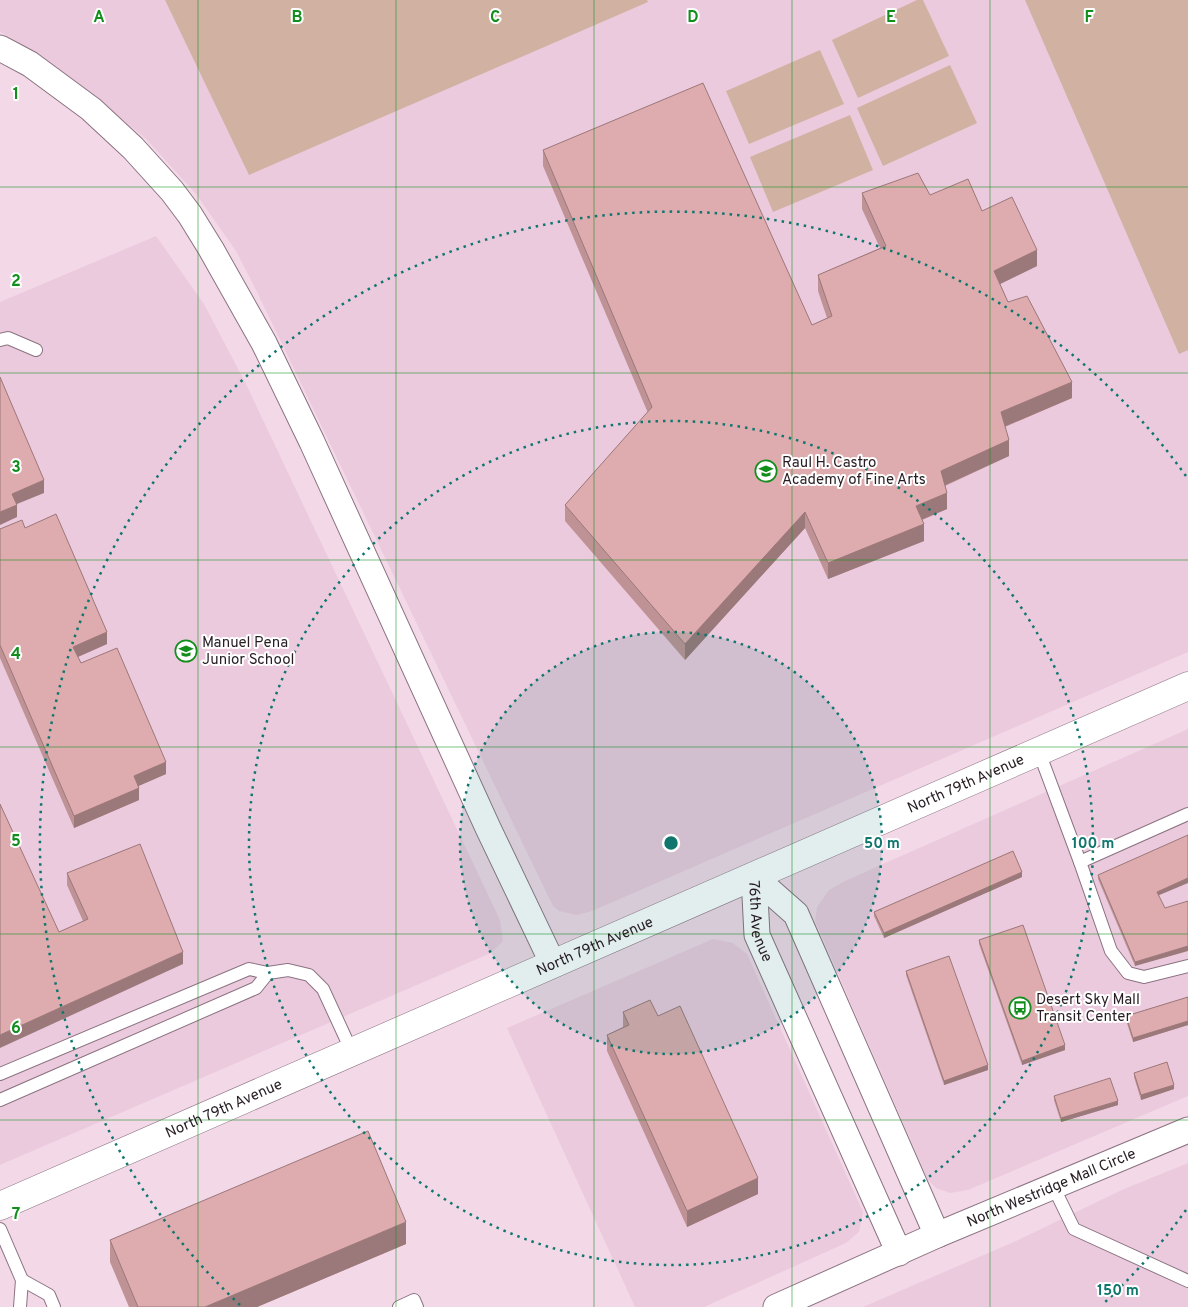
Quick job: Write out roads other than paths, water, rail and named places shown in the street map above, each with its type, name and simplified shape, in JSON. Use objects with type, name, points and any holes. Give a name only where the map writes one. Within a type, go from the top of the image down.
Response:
[{"type":"street","points":[[0,48],[30,64],[91,109],[133,148],[172,191],[190,215],[264,343],[312,442],[488,828],[553,964]]},
{"type":"street","name":"North 79th Avenue","points":[[0,1206],[1188,686]]},
{"type":"street","name":"76th Avenue","points":[[754,877],[796,914],[937,1235]]},
{"type":"street","name":"76th Avenue","points":[[754,877],[757,935],[906,1249]]},
{"type":"street","name":"North Westridge Mall Circle","points":[[776,1307],[937,1235],[1188,1130]]},
{"type":"lane","points":[[0,340],[8,338],[36,350]]},
{"type":"lane","points":[[1040,752],[1111,951],[1128,973],[1144,977],[1188,966]]},
{"type":"lane","points":[[1080,862],[1188,814]]},
{"type":"lane","points":[[0,1074],[249,969],[268,973],[288,970],[309,975],[323,989],[352,1052]]},
{"type":"lane","points":[[0,1100],[256,988],[268,973]]},
{"type":"lane","points":[[1053,1186],[1074,1228],[1188,1281]]},
{"type":"lane","points":[[0,1230],[22,1280],[20,1307]]},
{"type":"lane","points":[[22,1280],[49,1296],[54,1307]]},
{"type":"lane","points":[[399,1307],[414,1300],[417,1307]]},
{"type":"place","name":"Raul H. Castro Academy of Fine Arts","points":[[766,471]]},
{"type":"place","name":"Manuel Pena Junior School","points":[[186,651]]},
{"type":"place","name":"Desert Sky Mall Transit Center","points":[[1020,1008]]}]
